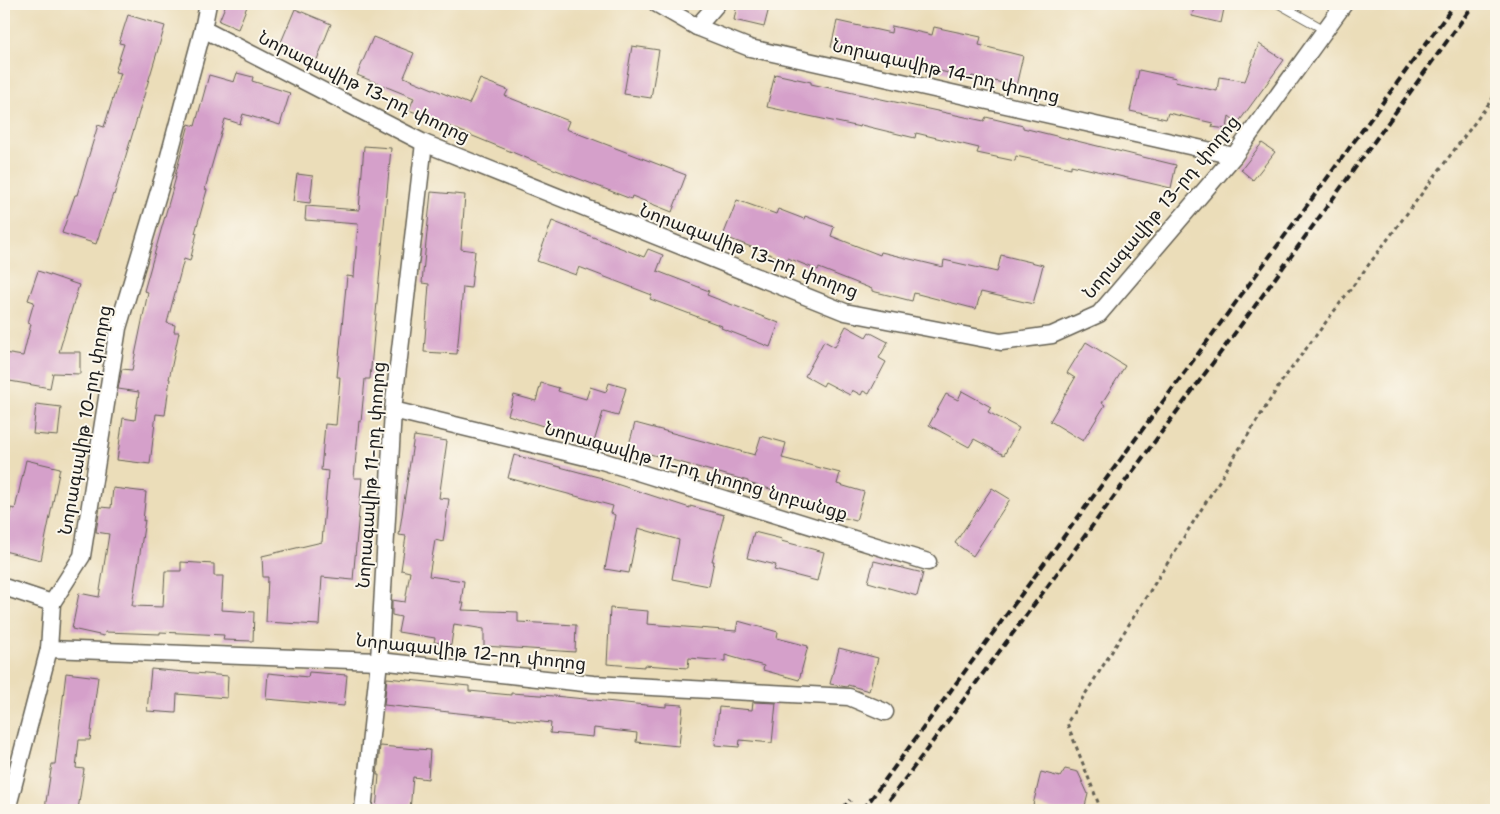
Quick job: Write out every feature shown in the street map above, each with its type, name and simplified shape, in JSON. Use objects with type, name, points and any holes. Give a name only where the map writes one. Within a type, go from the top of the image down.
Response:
[{"type":"street","name":"Նորագավիթ 10-րդ փողոց","points":[[7,810],[49,649],[52,603],[82,556],[118,328],[165,172],[208,4]]},
{"type":"street","name":"Նորագավիթ 14-րդ փողոց","points":[[657,4],[697,27],[750,48],[1234,156]]},
{"type":"street","points":[[697,27],[717,4]]},
{"type":"street","name":"Նորագավիթ 13-րդ փողոց","points":[[203,29],[424,143],[845,312],[1001,342],[1052,336],[1099,314],[1234,156],[1344,4]]},
{"type":"street","name":"Նորագավիթ 11-րդ փողոց","points":[[363,810],[379,661],[394,410],[424,143]]},
{"type":"street","name":"Նորագավիթ 11-րդ փողոց նրբանցք","points":[[394,410],[602,461],[928,562]]},
{"type":"street","points":[[4,586],[52,603]]},
{"type":"street","name":"Նորագավիթ 12-րդ փողոց","points":[[49,649],[379,661],[593,684],[849,697],[885,712]]},
{"type":"lane","points":[[1279,4],[1325,30]]},
{"type":"path","points":[[1101,810],[1067,723],[1282,381],[1496,94]]},
{"type":"building","points":[[226,4],[248,4],[238,29],[219,21]]},
{"type":"building","points":[[737,4],[770,4],[764,27],[734,20]]},
{"type":"building","points":[[1195,4],[1225,4],[1221,23],[1192,16]]},
{"type":"building","points":[[295,9],[331,24],[316,62],[279,47]]},
{"type":"building","points":[[128,15],[165,26],[114,195],[96,244],[62,233],[75,195],[77,195],[98,125],[104,127],[121,73],[115,72],[124,44],[119,43]]},
{"type":"building","points":[[837,21],[891,33],[892,26],[932,35],[934,27],[981,37],[979,45],[1023,56],[1016,86],[831,47]]},
{"type":"building","points":[[373,37],[414,53],[404,77],[469,104],[480,79],[508,90],[505,96],[569,121],[566,129],[686,175],[672,212],[632,196],[631,199],[551,168],[409,110],[414,98],[357,75]]},
{"type":"building","points":[[1259,44],[1284,60],[1238,123],[1229,116],[1227,129],[1212,127],[1213,123],[1168,113],[1166,119],[1130,111],[1139,70],[1176,78],[1175,82],[1217,91],[1219,77],[1245,81]]},
{"type":"building","points":[[632,46],[659,50],[651,98],[624,94]]},
{"type":"building","points":[[237,73],[253,77],[252,81],[290,93],[280,125],[243,114],[240,124],[225,119],[205,189],[207,190],[195,233],[197,233],[190,261],[184,259],[167,323],[175,325],[174,332],[179,332],[169,379],[165,415],[156,414],[150,464],[117,460],[123,418],[135,420],[139,392],[118,389],[122,369],[132,370],[148,292],[144,291],[189,124],[195,126],[209,75],[234,82]]},
{"type":"building","points":[[775,74],[811,82],[811,84],[984,121],[986,117],[1023,126],[1023,128],[1176,165],[1171,188],[1071,165],[1071,168],[1016,156],[1015,161],[977,153],[979,148],[916,133],[915,138],[861,125],[860,127],[767,107]]},
{"type":"building","points":[[1262,143],[1275,152],[1253,180],[1241,170]]},
{"type":"building","points":[[364,146],[391,148],[370,379],[365,379],[361,422],[359,421],[354,478],[362,478],[353,580],[322,577],[319,625],[266,622],[268,577],[263,577],[262,556],[322,542],[328,471],[321,470],[325,424],[336,425],[340,377],[337,377],[347,276],[354,277],[358,224],[305,220],[306,206],[359,210]]},
{"type":"building","points":[[297,174],[313,176],[310,203],[293,201]]},
{"type":"building","points":[[431,192],[465,195],[461,249],[475,251],[471,288],[463,287],[457,354],[424,352],[429,284],[422,283]]},
{"type":"building","points":[[737,200],[776,214],[778,209],[804,219],[805,216],[834,227],[831,236],[880,255],[881,252],[943,267],[944,260],[997,272],[1001,255],[1043,265],[1033,304],[981,292],[976,309],[914,293],[912,301],[872,291],[872,289],[819,268],[818,270],[788,258],[787,261],[723,236]]},
{"type":"building","points":[[552,221],[644,257],[648,249],[663,255],[657,271],[709,291],[707,295],[779,323],[770,347],[721,328],[722,326],[650,299],[652,295],[579,267],[576,275],[537,261]]},
{"type":"building","points":[[38,271],[79,285],[59,352],[80,352],[80,374],[53,373],[50,388],[4,380],[4,353],[23,356],[31,324],[28,323],[34,302],[28,300]]},
{"type":"building","points":[[846,326],[866,337],[869,332],[888,342],[879,358],[886,362],[869,394],[863,391],[861,395],[852,390],[850,395],[825,382],[823,386],[805,376],[824,341],[835,347]]},
{"type":"building","points":[[1086,342],[1125,366],[1102,403],[1105,405],[1083,441],[1050,421],[1075,378],[1067,373]]},
{"type":"building","points":[[541,383],[559,388],[558,391],[586,399],[590,387],[606,392],[609,383],[626,388],[618,416],[603,412],[594,442],[508,415],[514,395],[536,401]]},
{"type":"building","points":[[962,391],[991,407],[988,412],[1019,428],[1004,455],[974,439],[969,447],[929,425],[946,394],[958,400]]},
{"type":"building","points":[[36,404],[61,407],[58,436],[33,434]]},
{"type":"building","points":[[635,423],[755,455],[761,436],[786,443],[782,458],[840,473],[837,484],[864,492],[856,521],[830,514],[830,512],[807,505],[807,503],[773,493],[774,490],[748,483],[748,481],[628,448]]},
{"type":"building","points":[[414,436],[447,441],[439,498],[449,499],[443,542],[435,540],[429,576],[464,581],[461,603],[464,603],[462,610],[518,612],[518,622],[576,625],[575,652],[484,646],[484,629],[454,624],[451,645],[434,642],[435,638],[398,632],[401,617],[392,615],[392,600],[405,602],[410,572],[401,570],[406,536],[399,535]]},
{"type":"building","points":[[514,455],[602,478],[690,508],[690,506],[724,515],[712,561],[714,561],[709,586],[672,579],[679,540],[638,528],[629,573],[605,569],[615,515],[611,513],[613,506],[508,478]]},
{"type":"building","points":[[26,460],[60,468],[41,560],[4,551],[4,539],[11,508],[15,509]]},
{"type":"building","points":[[113,488],[146,492],[143,521],[145,520],[132,606],[163,607],[165,571],[181,571],[181,562],[214,564],[214,576],[223,576],[221,610],[254,612],[253,641],[223,640],[224,635],[160,632],[160,634],[105,632],[104,636],[72,629],[79,593],[99,597],[109,534],[96,532],[100,507],[111,508]]},
{"type":"building","points":[[992,488],[1010,499],[973,556],[955,543]]},
{"type":"building","points":[[754,532],[824,552],[817,581],[774,570],[776,565],[747,558]]},
{"type":"building","points":[[874,561],[923,573],[917,596],[868,582]]},
{"type":"building","points":[[610,608],[648,611],[647,624],[736,631],[738,621],[778,632],[777,638],[808,646],[799,680],[763,670],[764,666],[725,655],[725,661],[689,658],[688,668],[607,664]]},
{"type":"building","points":[[839,648],[878,658],[869,691],[848,685],[847,687],[830,684]]},
{"type":"building","points":[[151,669],[228,676],[227,698],[177,694],[176,713],[147,711]]},
{"type":"building","points":[[309,672],[347,675],[344,706],[266,699],[268,673],[308,677]]},
{"type":"building","points":[[66,673],[98,677],[90,740],[79,740],[76,768],[84,769],[78,810],[45,808],[52,764],[55,764]]},
{"type":"building","points":[[387,678],[469,686],[469,691],[511,695],[511,693],[554,696],[666,707],[666,704],[683,705],[679,746],[636,742],[637,733],[594,728],[593,737],[550,733],[551,723],[384,705]]},
{"type":"building","points":[[753,702],[776,703],[772,743],[740,740],[739,747],[715,745],[719,707],[752,710]]},
{"type":"building","points":[[380,746],[430,750],[428,779],[413,777],[410,810],[376,810]]},
{"type":"building","points":[[1065,769],[1078,772],[1088,794],[1084,810],[1054,810],[1033,805],[1041,772],[1060,777]]},
{"type":"railway","points":[[863,810],[1455,4]]},
{"type":"railway","points":[[882,810],[1252,310],[1474,4]]},
{"type":"railway","points":[[842,810],[850,800]]}]
